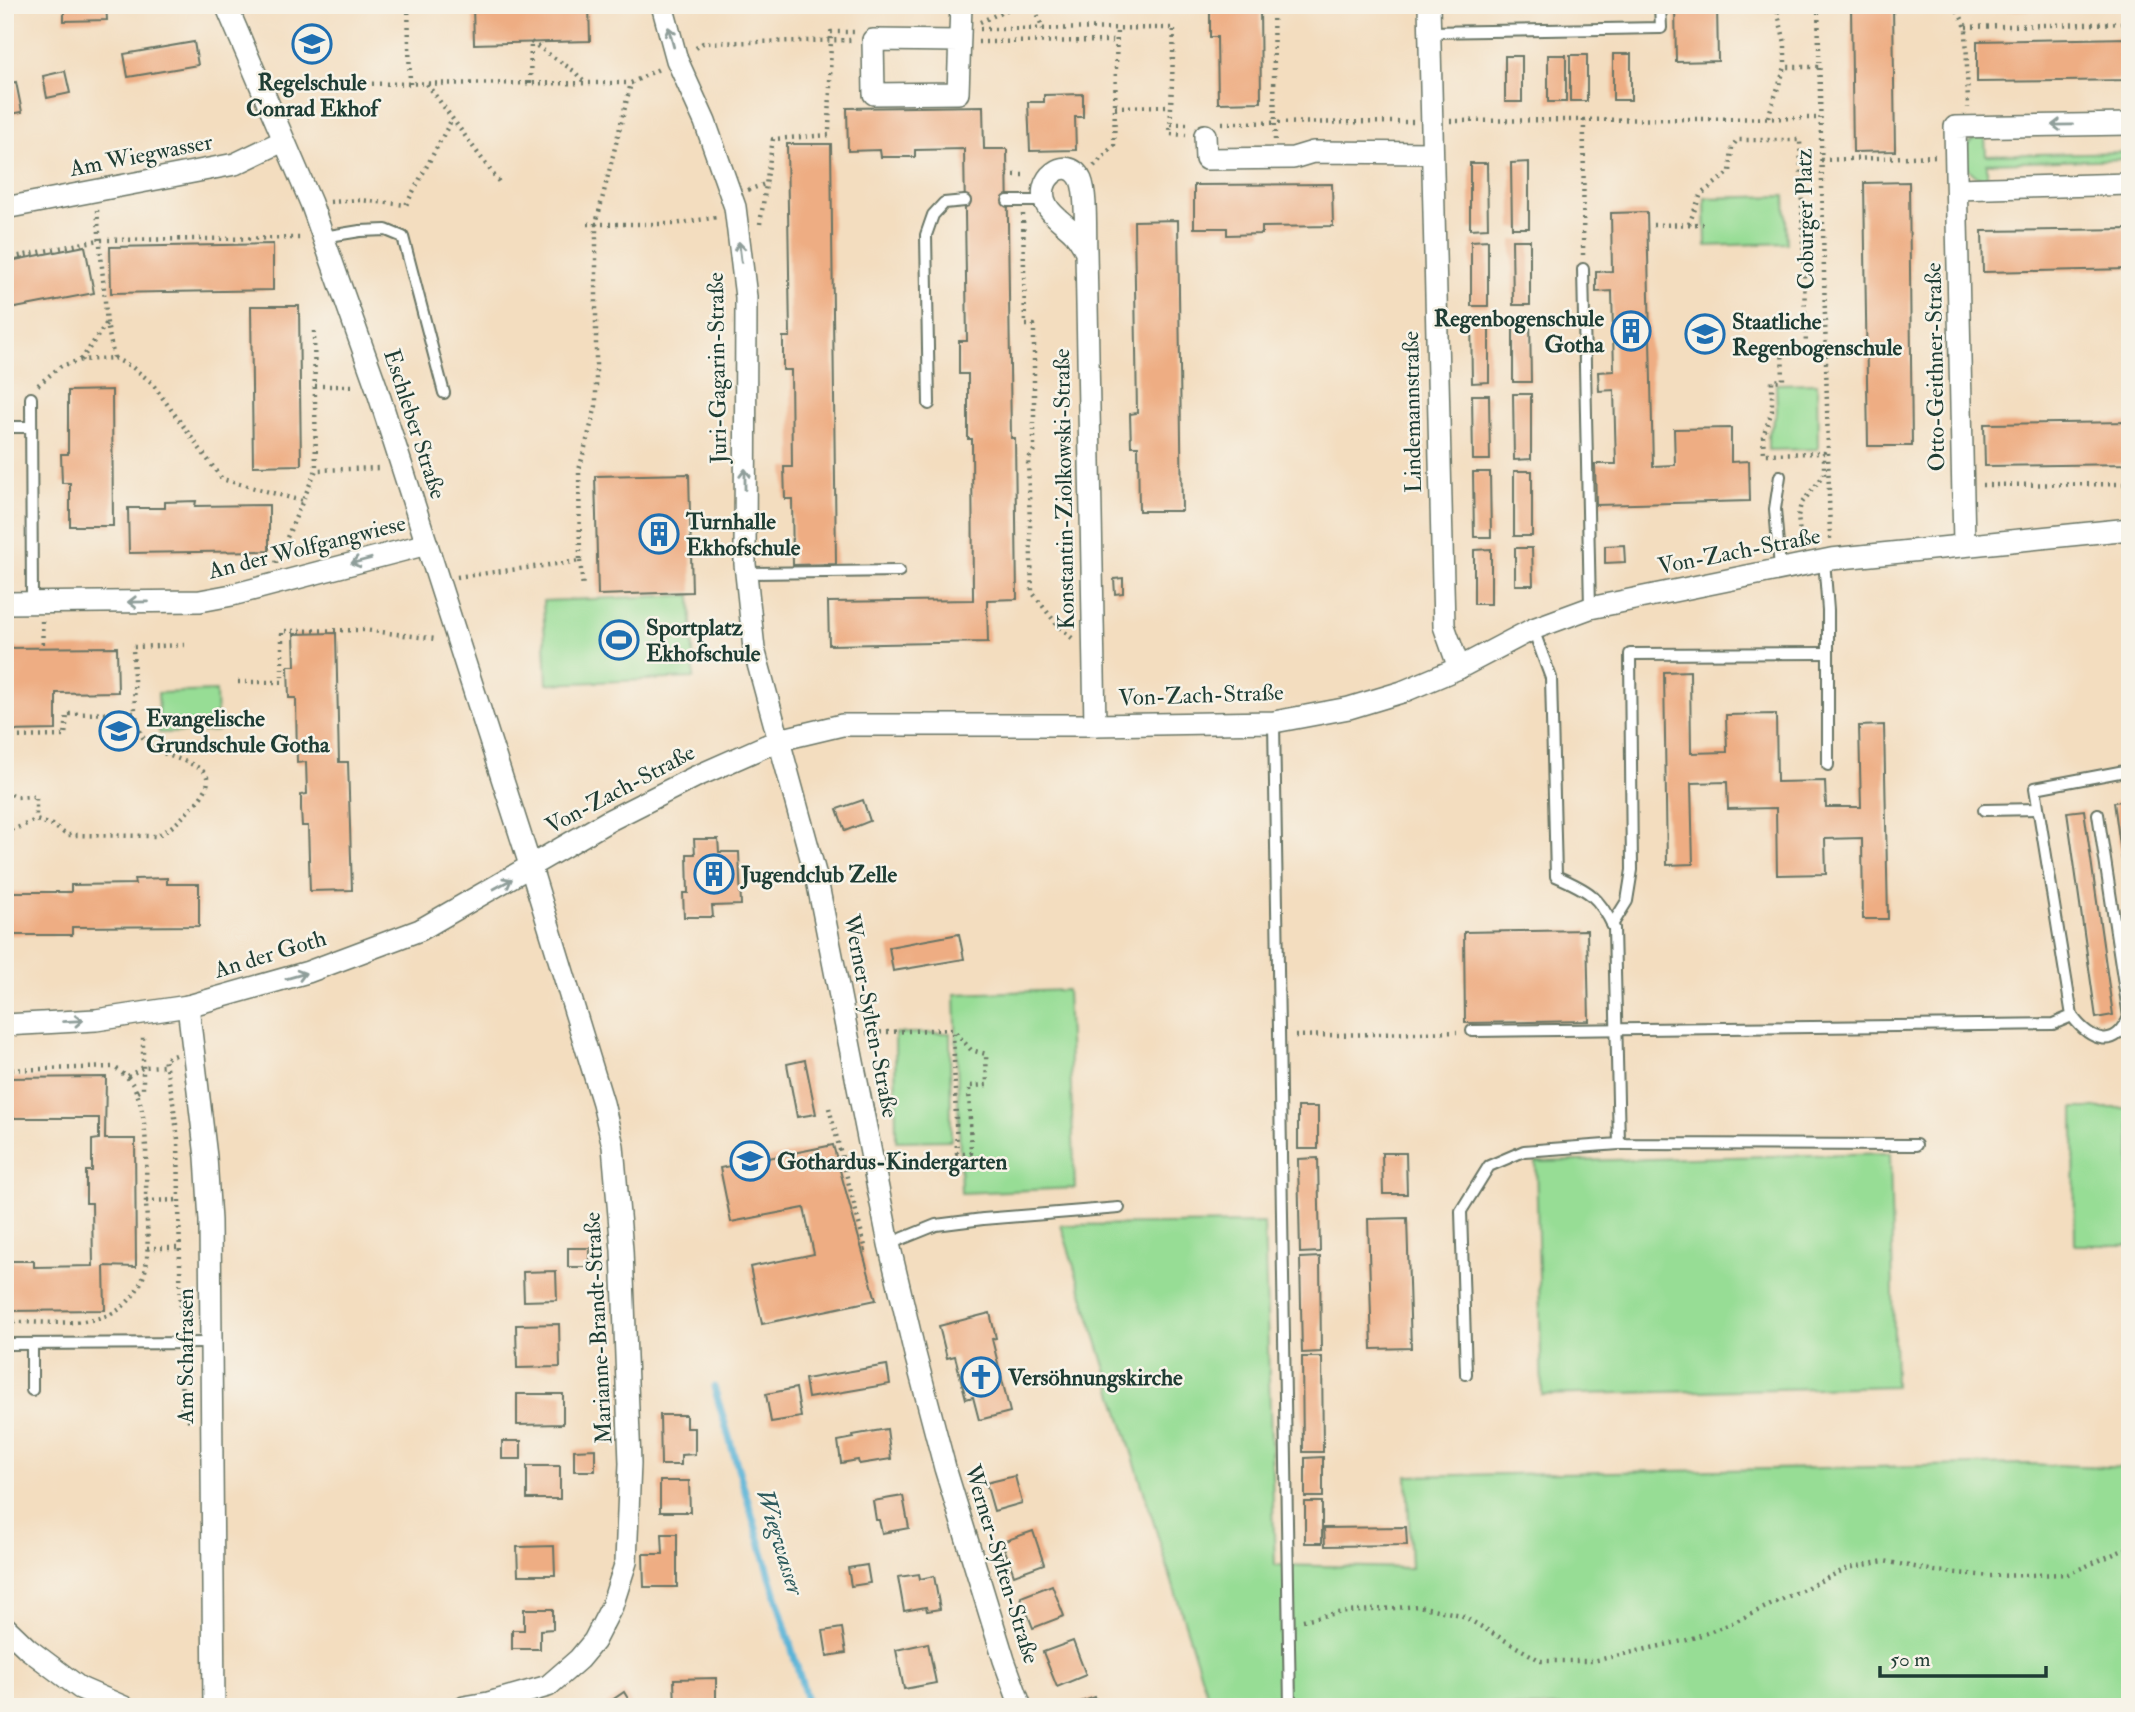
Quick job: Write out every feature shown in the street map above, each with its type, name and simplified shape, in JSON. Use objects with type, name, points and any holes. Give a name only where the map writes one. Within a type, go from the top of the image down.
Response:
[{"type":"street","name":"Eschleber Straße","points":[[226,5],[311,203],[376,386],[531,868]]},
{"type":"street","name":"Juri-Gagarin-Straße","points":[[662,5],[677,60],[705,122],[736,214],[746,297],[746,573],[754,649],[779,740]]},
{"type":"street","points":[[961,5],[967,37],[958,93],[874,94],[867,40],[967,37]]},
{"type":"street","name":"Lindemannstraße","points":[[1429,5],[1444,626],[1459,668]]},
{"type":"street","points":[[1962,127],[2130,124]]},
{"type":"street","name":"Otto-Geithner-Straße","points":[[1962,127],[1956,156],[1964,544]]},
{"type":"street","points":[[1201,129],[1206,159],[1293,158],[1313,152],[1432,152]]},
{"type":"street","name":"Am Wiegwasser","points":[[5,208],[235,164],[283,141]]},
{"type":"street","points":[[1081,180],[1074,171],[1055,170],[1048,176],[1043,195],[1037,201],[1076,234],[1086,251]]},
{"type":"street","name":"Konstantin-Ziolkowski-Straße","points":[[1081,180],[1086,251],[1095,725]]},
{"type":"street","points":[[1957,189],[2130,184]]},
{"type":"street","name":"Von-Zach-Straße","points":[[531,868],[610,820],[695,777],[779,740],[842,725],[1274,722],[1349,708],[1402,692],[1459,668],[1533,629],[1590,608],[1827,559],[2130,529]]},
{"type":"street","name":"An der Wolfgangwiese","points":[[5,603],[200,601],[427,544]]},
{"type":"street","name":"Werner-Sylten-Straße","points":[[779,740],[817,880],[889,1244],[945,1468],[1021,1707]]},
{"type":"street","name":"An der Goth","points":[[5,1024],[96,1020],[188,1006],[308,972],[420,930],[531,868]]},
{"type":"street","name":"Marianne-Brandt-Straße","points":[[464,1707],[548,1686],[579,1659],[594,1641],[612,1606],[626,1562],[630,1463],[622,1250],[613,1146],[603,1103],[531,868]]},
{"type":"street","name":"Am Schafrasen","points":[[188,1006],[208,1195],[214,1707]]},
{"type":"street","points":[[5,1627],[28,1649],[80,1688],[124,1707]]},
{"type":"lane","points":[[1429,32],[1661,28],[1660,5]]},
{"type":"lane","points":[[929,404],[926,235],[933,215],[943,203],[965,201]]},
{"type":"lane","points":[[1007,201],[1037,201]]},
{"type":"lane","points":[[323,237],[386,230],[403,237],[444,393]]},
{"type":"lane","points":[[1583,269],[1590,608]]},
{"type":"lane","points":[[31,398],[32,603]]},
{"type":"lane","points":[[5,427],[31,427]]},
{"type":"lane","points":[[1780,476],[1775,509],[1780,568]]},
{"type":"lane","points":[[1827,559],[1828,765]]},
{"type":"lane","points":[[746,573],[899,571]]},
{"type":"lane","points":[[1533,629],[1551,678],[1556,876],[1583,888],[1604,906],[1612,925],[1619,1144]]},
{"type":"lane","points":[[1612,925],[1627,901],[1632,870],[1630,654],[1828,653]]},
{"type":"lane","points":[[1274,722],[1290,1707]]},
{"type":"lane","points":[[2098,814],[2129,1017],[2124,1030],[2111,1038],[2098,1039],[2082,1030],[2072,1016],[2035,788],[2130,770]]},
{"type":"lane","points":[[1984,810],[2038,809]]},
{"type":"lane","points":[[1472,1031],[2053,1024],[2072,1016]]},
{"type":"lane","points":[[1465,1374],[1461,1211],[1489,1166],[1524,1151],[1619,1144],[1916,1145]]},
{"type":"lane","points":[[889,1244],[936,1226],[983,1219],[1119,1208]]},
{"type":"lane","points":[[5,1344],[211,1343]]},
{"type":"lane","points":[[32,1344],[32,1390]]},
{"type":"path","points":[[408,5],[410,84]]},
{"type":"path","points":[[967,37],[1018,5]]},
{"type":"path","points":[[1028,5],[1037,13],[1044,29]]},
{"type":"path","points":[[1273,5],[1276,158]]},
{"type":"path","points":[[1768,117],[1785,67],[1785,44],[1776,5]]},
{"type":"path","name":"Coburger Platz","points":[[1818,5],[1827,559]]},
{"type":"path","points":[[1955,5],[1966,26],[1962,127]]},
{"type":"path","points":[[1966,26],[2130,23]]},
{"type":"path","points":[[1081,180],[1114,145],[1118,28]]},
{"type":"path","points":[[967,37],[1117,41]]},
{"type":"path","points":[[703,43],[867,40]]},
{"type":"path","points":[[530,83],[531,42],[574,71],[585,83]]},
{"type":"path","points":[[259,84],[631,83],[677,60]]},
{"type":"path","points":[[1785,67],[1819,67]]},
{"type":"path","points":[[426,83],[499,182]]},
{"type":"path","points":[[583,587],[580,561],[579,470],[596,406],[596,224],[631,83]]},
{"type":"path","points":[[1115,107],[1171,106]]},
{"type":"path","points":[[1170,134],[1275,122],[1820,118]]},
{"type":"path","points":[[311,203],[360,200],[406,205],[452,119]]},
{"type":"path","points":[[1583,269],[1584,119]]},
{"type":"path","points":[[1171,124],[1201,129]]},
{"type":"path","points":[[1689,224],[1701,194],[1731,172],[1732,147],[1737,141],[1800,141],[1806,347],[1782,347],[1783,380],[1772,381],[1772,411],[1763,436],[1764,454],[1824,453],[1824,475],[1801,504],[1798,516],[1803,564]]},
{"type":"path","points":[[1821,160],[1956,156]]},
{"type":"path","points":[[1007,175],[1026,175],[1037,201],[1023,214],[1025,325],[1034,325],[1034,450],[1028,460],[1032,592],[1058,626],[1094,657]]},
{"type":"path","points":[[95,190],[107,324],[114,358]]},
{"type":"path","points":[[588,224],[675,224],[736,214]]},
{"type":"path","points":[[1653,225],[1703,223]]},
{"type":"path","points":[[5,259],[99,240],[323,237]]},
{"type":"path","points":[[81,360],[107,324]]},
{"type":"path","points":[[266,586],[316,470],[314,331]]},
{"type":"path","points":[[31,398],[40,382],[61,366],[81,360],[114,358],[132,367],[151,382],[222,479],[302,501]]},
{"type":"path","points":[[315,386],[376,386]]},
{"type":"path","points":[[316,470],[401,467]]},
{"type":"path","points":[[1963,485],[2130,484]]},
{"type":"path","points":[[438,579],[580,561]]},
{"type":"path","points":[[238,682],[282,682],[282,631],[364,630],[458,641]]},
{"type":"path","points":[[5,833],[36,820],[52,825],[67,835],[156,836],[169,831],[205,794],[208,782],[205,772],[198,765],[181,762],[147,744],[141,735],[135,713],[133,647],[186,645]]},
{"type":"path","points":[[5,737],[65,736],[67,714],[135,713]]},
{"type":"path","points":[[5,791],[17,797],[36,796],[36,820]]},
{"type":"path","points":[[137,1093],[143,1089],[143,1013]]},
{"type":"path","points":[[848,1035],[893,1030],[953,1029]]},
{"type":"path","points":[[953,1029],[971,1050],[986,1054],[988,1085],[969,1086],[971,1153],[957,1153],[953,1029]]},
{"type":"path","points":[[1280,1036],[1472,1031]]},
{"type":"path","points":[[193,1049],[164,1059],[178,1139],[182,1410],[211,1452]]},
{"type":"path","points":[[128,1076],[144,1067],[165,1066]]},
{"type":"path","points":[[5,1070],[114,1067],[128,1076],[137,1093],[144,1133],[147,1248],[142,1280],[134,1295],[121,1308],[107,1316],[92,1321],[5,1322]]},
{"type":"path","points":[[829,1108],[848,1191],[866,1250],[862,1251]]},
{"type":"path","points":[[848,1191],[855,1188],[855,1185]]},
{"type":"path","points":[[146,1201],[180,1200]]},
{"type":"path","points":[[147,1248],[181,1248]]},
{"type":"path","points":[[1289,1623],[1337,1613],[1418,1606],[1461,1615],[1541,1661],[1593,1661],[1686,1640],[1848,1568],[1884,1562],[1935,1571],[1990,1576],[2068,1574],[2130,1547]]},
{"type":"green space","points":[[1985,136],[1986,155],[2130,152],[2130,159],[1987,163],[1987,181],[1971,171],[1964,157],[1968,144]]},
{"type":"green space","points":[[1785,196],[1787,243],[1706,246],[1705,198]]},
{"type":"green space","points":[[1817,383],[1818,449],[1768,450],[1768,436],[1777,412],[1776,384]]},
{"type":"green space","name":"Sportplatz Ekhofschule","points":[[691,595],[694,678],[547,684],[543,601]]},
{"type":"green space","points":[[216,691],[217,731],[159,733],[158,693]]},
{"type":"green space","points":[[1067,990],[1075,1188],[961,1193],[955,994]]},
{"type":"green space","points":[[895,1033],[950,1033],[951,1140],[896,1141]]},
{"type":"green space","points":[[2074,1108],[2130,1108],[2130,1245],[2075,1245]]},
{"type":"green space","points":[[1890,1153],[1895,1386],[1542,1395],[1536,1162]]},
{"type":"green space","points":[[1264,1223],[1275,1565],[1411,1568],[1407,1476],[2027,1464],[2130,1468],[2130,1707],[1211,1707],[1061,1225]]},
{"type":"building","points":[[64,5],[106,5],[107,20],[64,21]]},
{"type":"building","points":[[337,5],[361,5],[361,9],[337,9]]},
{"type":"building","points":[[473,5],[589,5],[590,41],[474,44]]},
{"type":"building","points":[[1260,5],[1261,102],[1218,103],[1217,37],[1210,37],[1210,7]]},
{"type":"building","points":[[1675,5],[1717,5],[1718,61],[1676,62]]},
{"type":"building","points":[[1851,5],[1893,5],[1895,151],[1853,152]]},
{"type":"building","points":[[1985,5],[2060,5],[2060,9],[1985,11]]},
{"type":"building","points":[[2130,38],[2130,80],[1977,82],[1977,41]]},
{"type":"building","points":[[194,42],[198,65],[128,77],[124,54]]},
{"type":"building","points":[[1613,54],[1631,54],[1631,100],[1613,100]]},
{"type":"building","points":[[1548,55],[1566,55],[1566,102],[1548,102]]},
{"type":"building","points":[[1570,55],[1587,55],[1587,101],[1570,101]]},
{"type":"building","points":[[1505,56],[1522,56],[1522,102],[1505,102]]},
{"type":"building","points":[[65,71],[70,93],[47,98],[43,76]]},
{"type":"building","points":[[16,82],[22,112],[5,115],[5,84]]},
{"type":"building","points":[[1083,94],[1083,117],[1075,117],[1076,150],[1030,151],[1028,102],[1044,102],[1044,95]]},
{"type":"building","points":[[983,106],[984,149],[1007,149],[1011,438],[1015,438],[1017,599],[987,600],[988,642],[829,645],[828,602],[973,600],[972,439],[968,439],[968,374],[959,374],[959,341],[967,341],[964,149],[915,150],[915,157],[881,157],[880,150],[848,151],[847,108]]},
{"type":"building","points":[[787,144],[831,144],[836,564],[793,565],[792,499],[785,499],[784,467],[792,467],[791,370],[783,370],[783,337],[790,337]]},
{"type":"building","points":[[1529,162],[1529,228],[1512,228],[1511,163]]},
{"type":"building","points":[[1470,163],[1487,163],[1488,228],[1470,229]]},
{"type":"building","points":[[1909,182],[1912,446],[1868,446],[1864,183]]},
{"type":"building","points":[[1332,184],[1333,226],[1262,227],[1262,234],[1227,235],[1227,228],[1194,228],[1194,185]]},
{"type":"building","name":"Regenbogenschule Gotha","points":[[1647,212],[1653,466],[1675,465],[1674,429],[1731,428],[1731,462],[1749,461],[1750,501],[1596,505],[1595,464],[1616,464],[1614,390],[1599,391],[1598,372],[1614,371],[1612,291],[1596,292],[1596,272],[1612,271],[1611,213]]},
{"type":"building","points":[[1178,220],[1182,511],[1139,511],[1138,446],[1131,446],[1130,414],[1137,413],[1134,221]]},
{"type":"building","points":[[2130,229],[2130,269],[1983,272],[1982,231]]},
{"type":"building","points":[[1488,240],[1488,306],[1471,306],[1471,241]]},
{"type":"building","points":[[1512,240],[1530,240],[1530,305],[1513,305]]},
{"type":"building","points":[[273,244],[273,290],[111,293],[110,247]]},
{"type":"building","points":[[85,246],[94,293],[5,310],[5,262]]},
{"type":"building","points":[[251,306],[299,306],[301,465],[253,466]]},
{"type":"building","points":[[1471,317],[1489,317],[1489,382],[1472,383]]},
{"type":"building","points":[[1513,317],[1530,317],[1531,382],[1513,382]]},
{"type":"building","points":[[112,390],[113,526],[70,526],[70,483],[62,483],[61,454],[68,454],[68,391]]},
{"type":"building","points":[[1513,394],[1531,394],[1531,459],[1514,460]]},
{"type":"building","points":[[1472,395],[1489,395],[1490,460],[1473,460]]},
{"type":"building","points":[[2130,422],[2130,464],[1985,466],[1984,424]]},
{"type":"building","points":[[1514,471],[1532,471],[1532,536],[1514,536]]},
{"type":"building","points":[[1473,472],[1490,472],[1491,537],[1474,537]]},
{"type":"building","name":"Turnhalle Ekhofschule","points":[[689,474],[692,592],[598,595],[595,476]]},
{"type":"building","points":[[196,501],[195,506],[269,505],[269,551],[129,553],[128,508],[165,508],[165,502]]},
{"type":"building","points":[[1624,545],[1625,562],[1605,563],[1605,546]]},
{"type":"building","points":[[1515,548],[1532,548],[1533,585],[1515,585]]},
{"type":"building","points":[[1491,549],[1491,604],[1474,604],[1474,550]]},
{"type":"building","points":[[1123,578],[1123,593],[1115,594],[1114,579]]},
{"type":"building","points":[[336,633],[339,762],[348,762],[352,890],[310,891],[308,826],[302,826],[301,809],[301,795],[307,794],[306,762],[297,763],[296,698],[289,698],[288,666],[295,666],[294,634]]},
{"type":"building","points":[[117,647],[118,692],[56,693],[56,730],[5,731],[5,648]]},
{"type":"building","points":[[1690,671],[1691,753],[1727,752],[1726,715],[1776,714],[1777,782],[1825,781],[1826,807],[1861,807],[1859,726],[1884,725],[1888,919],[1863,919],[1862,838],[1825,839],[1826,874],[1777,875],[1776,808],[1728,809],[1727,782],[1691,783],[1693,864],[1667,865],[1664,672]]},
{"type":"building","points":[[863,800],[870,821],[845,831],[837,809]]},
{"type":"building","points":[[2130,800],[2130,904],[2128,904],[2114,802]]},
{"type":"building","points":[[2084,810],[2113,1015],[2096,1018],[2067,812]]},
{"type":"building","name":"Jugendclub Zelle","points":[[694,839],[718,839],[719,852],[739,852],[741,905],[712,906],[713,917],[684,917],[683,893],[688,893],[687,854],[695,854]]},
{"type":"building","points":[[167,878],[167,884],[199,884],[199,926],[72,927],[72,935],[5,935],[5,892],[71,892],[71,885],[135,884],[134,879]]},
{"type":"building","points":[[1587,930],[1589,1021],[1465,1023],[1464,932]]},
{"type":"building","points":[[959,934],[964,959],[893,971],[889,947]]},
{"type":"building","points":[[805,1060],[816,1114],[797,1117],[787,1064]]},
{"type":"building","points":[[106,1077],[105,1139],[135,1139],[136,1267],[104,1266],[105,1310],[5,1311],[5,1261],[34,1261],[34,1267],[93,1266],[92,1203],[86,1203],[86,1171],[92,1171],[92,1140],[99,1139],[99,1118],[5,1118],[5,1078]]},
{"type":"building","points":[[1298,1107],[1318,1107],[1318,1149],[1298,1149]]},
{"type":"building","points":[[833,1145],[876,1300],[762,1324],[750,1267],[814,1254],[804,1208],[731,1222],[720,1168]]},
{"type":"building","points":[[1382,1153],[1406,1153],[1407,1194],[1383,1194]]},
{"type":"building","points":[[1318,1158],[1320,1252],[1300,1253],[1298,1159]]},
{"type":"building","points":[[1407,1218],[1411,1348],[1372,1349],[1368,1219]]},
{"type":"building","points":[[568,1248],[590,1248],[589,1267],[568,1267]]},
{"type":"building","points":[[1320,1257],[1321,1352],[1302,1353],[1300,1258]]},
{"type":"building","points":[[556,1271],[557,1300],[524,1301],[523,1272]]},
{"type":"building","name":"Versöhnungskirche","points":[[990,1313],[996,1338],[992,1339],[1010,1412],[979,1420],[973,1397],[966,1399],[955,1356],[947,1358],[939,1326]]},
{"type":"building","points":[[559,1324],[560,1367],[517,1368],[516,1325]]},
{"type":"building","points":[[1302,1357],[1322,1357],[1323,1452],[1303,1452]]},
{"type":"building","points":[[887,1365],[890,1384],[808,1398],[805,1379]]},
{"type":"building","points":[[796,1388],[801,1417],[771,1422],[766,1394]]},
{"type":"building","points":[[517,1394],[563,1394],[563,1424],[517,1425]]},
{"type":"building","points":[[660,1415],[686,1415],[686,1428],[695,1428],[695,1454],[681,1455],[681,1465],[661,1465]]},
{"type":"building","points":[[887,1429],[891,1459],[859,1464],[858,1460],[841,1463],[838,1441],[854,1438],[853,1435]]},
{"type":"building","points":[[502,1441],[521,1441],[521,1459],[502,1459]]},
{"type":"building","points":[[595,1449],[595,1471],[574,1471],[574,1450]]},
{"type":"building","points":[[1323,1457],[1323,1497],[1305,1497],[1305,1458]]},
{"type":"building","points":[[527,1466],[560,1466],[560,1499],[527,1499]]},
{"type":"building","points":[[1015,1476],[1022,1503],[994,1511],[986,1483]]},
{"type":"building","points":[[660,1481],[689,1481],[690,1512],[660,1512]]},
{"type":"building","points":[[903,1496],[909,1528],[882,1533],[879,1520],[876,1520],[873,1501]]},
{"type":"building","points":[[1305,1502],[1322,1502],[1322,1543],[1305,1543]]},
{"type":"building","points":[[1406,1527],[1407,1545],[1325,1546],[1324,1528]]},
{"type":"building","points":[[1033,1531],[1044,1564],[1014,1575],[1002,1542]]},
{"type":"building","points":[[662,1534],[677,1534],[677,1587],[644,1587],[643,1554],[663,1554]]},
{"type":"building","points":[[554,1546],[555,1575],[518,1575],[517,1547]]},
{"type":"building","points":[[867,1565],[870,1583],[851,1586],[848,1568]]},
{"type":"building","points":[[919,1574],[920,1579],[934,1576],[940,1609],[927,1611],[926,1607],[904,1611],[898,1577]]},
{"type":"building","points":[[1052,1585],[1064,1616],[1033,1628],[1021,1597]]},
{"type":"building","points":[[524,1609],[553,1609],[553,1629],[540,1630],[540,1649],[512,1649],[512,1630],[524,1630]]},
{"type":"building","points":[[842,1628],[846,1653],[827,1656],[823,1631]]},
{"type":"building","points":[[1073,1641],[1086,1675],[1057,1687],[1043,1652]]},
{"type":"building","points":[[928,1643],[936,1683],[904,1689],[896,1650]]},
{"type":"building","points":[[716,1678],[716,1707],[675,1707],[674,1679]]},
{"type":"building","points":[[624,1692],[633,1707],[602,1707]]},
{"type":"building","points":[[1095,1697],[1098,1707],[1069,1707],[1069,1706]]},
{"type":"waterway","name":"Wiegwasser","points":[[714,1387],[809,1707]]},
{"type":"place","name":"Regelschule Conrad Ekhof","points":[[312,44]]},
{"type":"place","name":"Regenbogenschule Gotha","points":[[1631,331]]},
{"type":"place","name":"Staatliche Regenbogenschule","points":[[1705,334]]},
{"type":"place","name":"Turnhalle Ekhofschule","points":[[659,534]]},
{"type":"place","name":"Sportplatz Ekhofschule","points":[[619,640]]},
{"type":"place","name":"Evangelische Grundschule Gotha","points":[[119,731]]},
{"type":"place","name":"Jugendclub Zelle","points":[[714,874]]},
{"type":"place","name":"Gothardus-Kindergarten","points":[[750,1161]]},
{"type":"place","name":"Versöhnungskirche","points":[[981,1377]]}]
